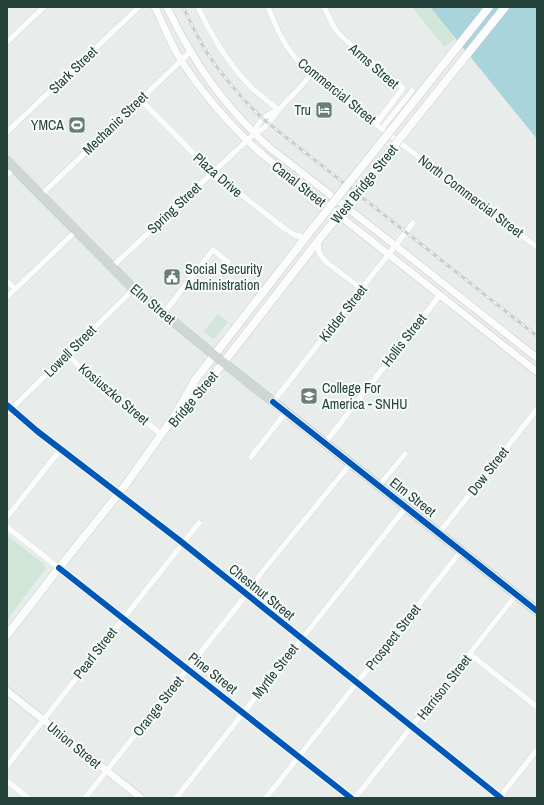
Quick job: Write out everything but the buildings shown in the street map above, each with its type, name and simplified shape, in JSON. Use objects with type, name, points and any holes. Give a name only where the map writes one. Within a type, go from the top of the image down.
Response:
[{"type":"main road","name":"West Bridge Street","points":[[214,355],[489,7]]},
{"type":"main road","name":"West Bridge Street","points":[[224,362],[318,241],[505,7]]},
{"type":"main road","name":"Elm Street","points":[[7,161],[134,289],[163,314],[537,611]]},
{"type":"main road","name":"Bridge Street","points":[[7,636],[59,568],[119,494],[175,415],[195,380],[214,355]]},
{"type":"main road","name":"Bridge Street","points":[[161,434],[173,424],[224,362]]},
{"type":"street","points":[[7,42],[44,7]]},
{"type":"street","name":"Stark Street","points":[[7,132],[139,7]]},
{"type":"street","name":"Canal Street","points":[[155,7],[181,60],[213,103],[246,141],[537,372]]},
{"type":"street","name":"Canal Street","points":[[167,7],[190,52],[208,80],[254,134],[537,358]]},
{"type":"street","points":[[198,7],[220,49],[233,66],[256,92],[278,110]]},
{"type":"street","name":"Commercial Street","points":[[268,7],[288,48],[311,74],[405,146]]},
{"type":"street","name":"Arms Street","points":[[324,7],[335,29],[343,38],[403,88],[376,124]]},
{"type":"street","name":"Mechanic Street","points":[[41,195],[190,52]]},
{"type":"street","name":"Spring Street","points":[[112,267],[212,172],[274,118],[278,110],[311,74]]},
{"type":"street","name":"Arms Street","points":[[382,128],[412,91]]},
{"type":"street","name":"Plaza Drive","points":[[140,99],[212,172],[284,229],[295,235],[307,236]]},
{"type":"street","name":"North Commercial Street","points":[[405,146],[537,247]]},
{"type":"street","points":[[7,175],[14,168]]},
{"type":"street","name":"Kidder Street","points":[[273,402],[413,224]]},
{"type":"street","points":[[7,297],[76,231]]},
{"type":"street","points":[[318,241],[319,252],[326,262],[362,289]]},
{"type":"street","points":[[163,314],[213,250],[228,262]]},
{"type":"street","points":[[7,281],[15,289]]},
{"type":"street","name":"Lowell Street","points":[[8,409],[134,289]]},
{"type":"street","name":"Hollis Street","points":[[325,443],[440,295]]},
{"type":"street","name":"Kosiuszko Street","points":[[67,354],[91,378],[161,434]]},
{"type":"street","name":"Chestnut Street","points":[[8,409],[183,543],[500,798]]},
{"type":"street","name":"Dow Street","points":[[439,533],[537,409]]},
{"type":"street","points":[[251,457],[286,412]]},
{"type":"street","points":[[7,517],[61,449]]},
{"type":"street","points":[[379,486],[405,454]]},
{"type":"street","name":"Orange Street","points":[[85,798],[271,561],[351,463]]},
{"type":"street","name":"Myrtle Street","points":[[176,798],[406,507]]},
{"type":"street","name":"Pearl Street","points":[[7,766],[199,522]]},
{"type":"street","name":"Pine Street","points":[[7,527],[352,798]]},
{"type":"street","name":"Prospect Street","points":[[266,798],[462,551]]},
{"type":"street","name":"Harrison Street","points":[[355,798],[516,595]]},
{"type":"street","points":[[470,654],[537,707]]},
{"type":"street","name":"Union Street","points":[[7,691],[141,798]]},
{"type":"street","points":[[500,798],[537,750]]},
{"type":"street","points":[[7,781],[28,798]]},
{"type":"green space","points":[[412,7],[430,7],[455,39],[444,47]]},
{"type":"green space","points":[[218,314],[228,322],[214,339],[203,332]]},
{"type":"green space","points":[[7,536],[44,564],[46,568],[7,620]]},
{"type":"water","points":[[430,7],[537,8],[537,139]]},
{"type":"railway","points":[[183,7],[198,38],[221,73],[263,119],[537,336]]},
{"type":"cycle path","points":[[273,402],[537,611]]},
{"type":"cycle path","points":[[7,405],[37,431],[179,540],[501,798]]},
{"type":"cycle path","points":[[59,568],[351,798]]},
{"type":"place","name":"Tru","points":[[324,110]]},
{"type":"place","name":"YMCA","points":[[77,125]]},
{"type":"place","name":"Social Security Administration","points":[[172,277]]},
{"type":"place","name":"College For America - SNHU","points":[[309,396]]}]
